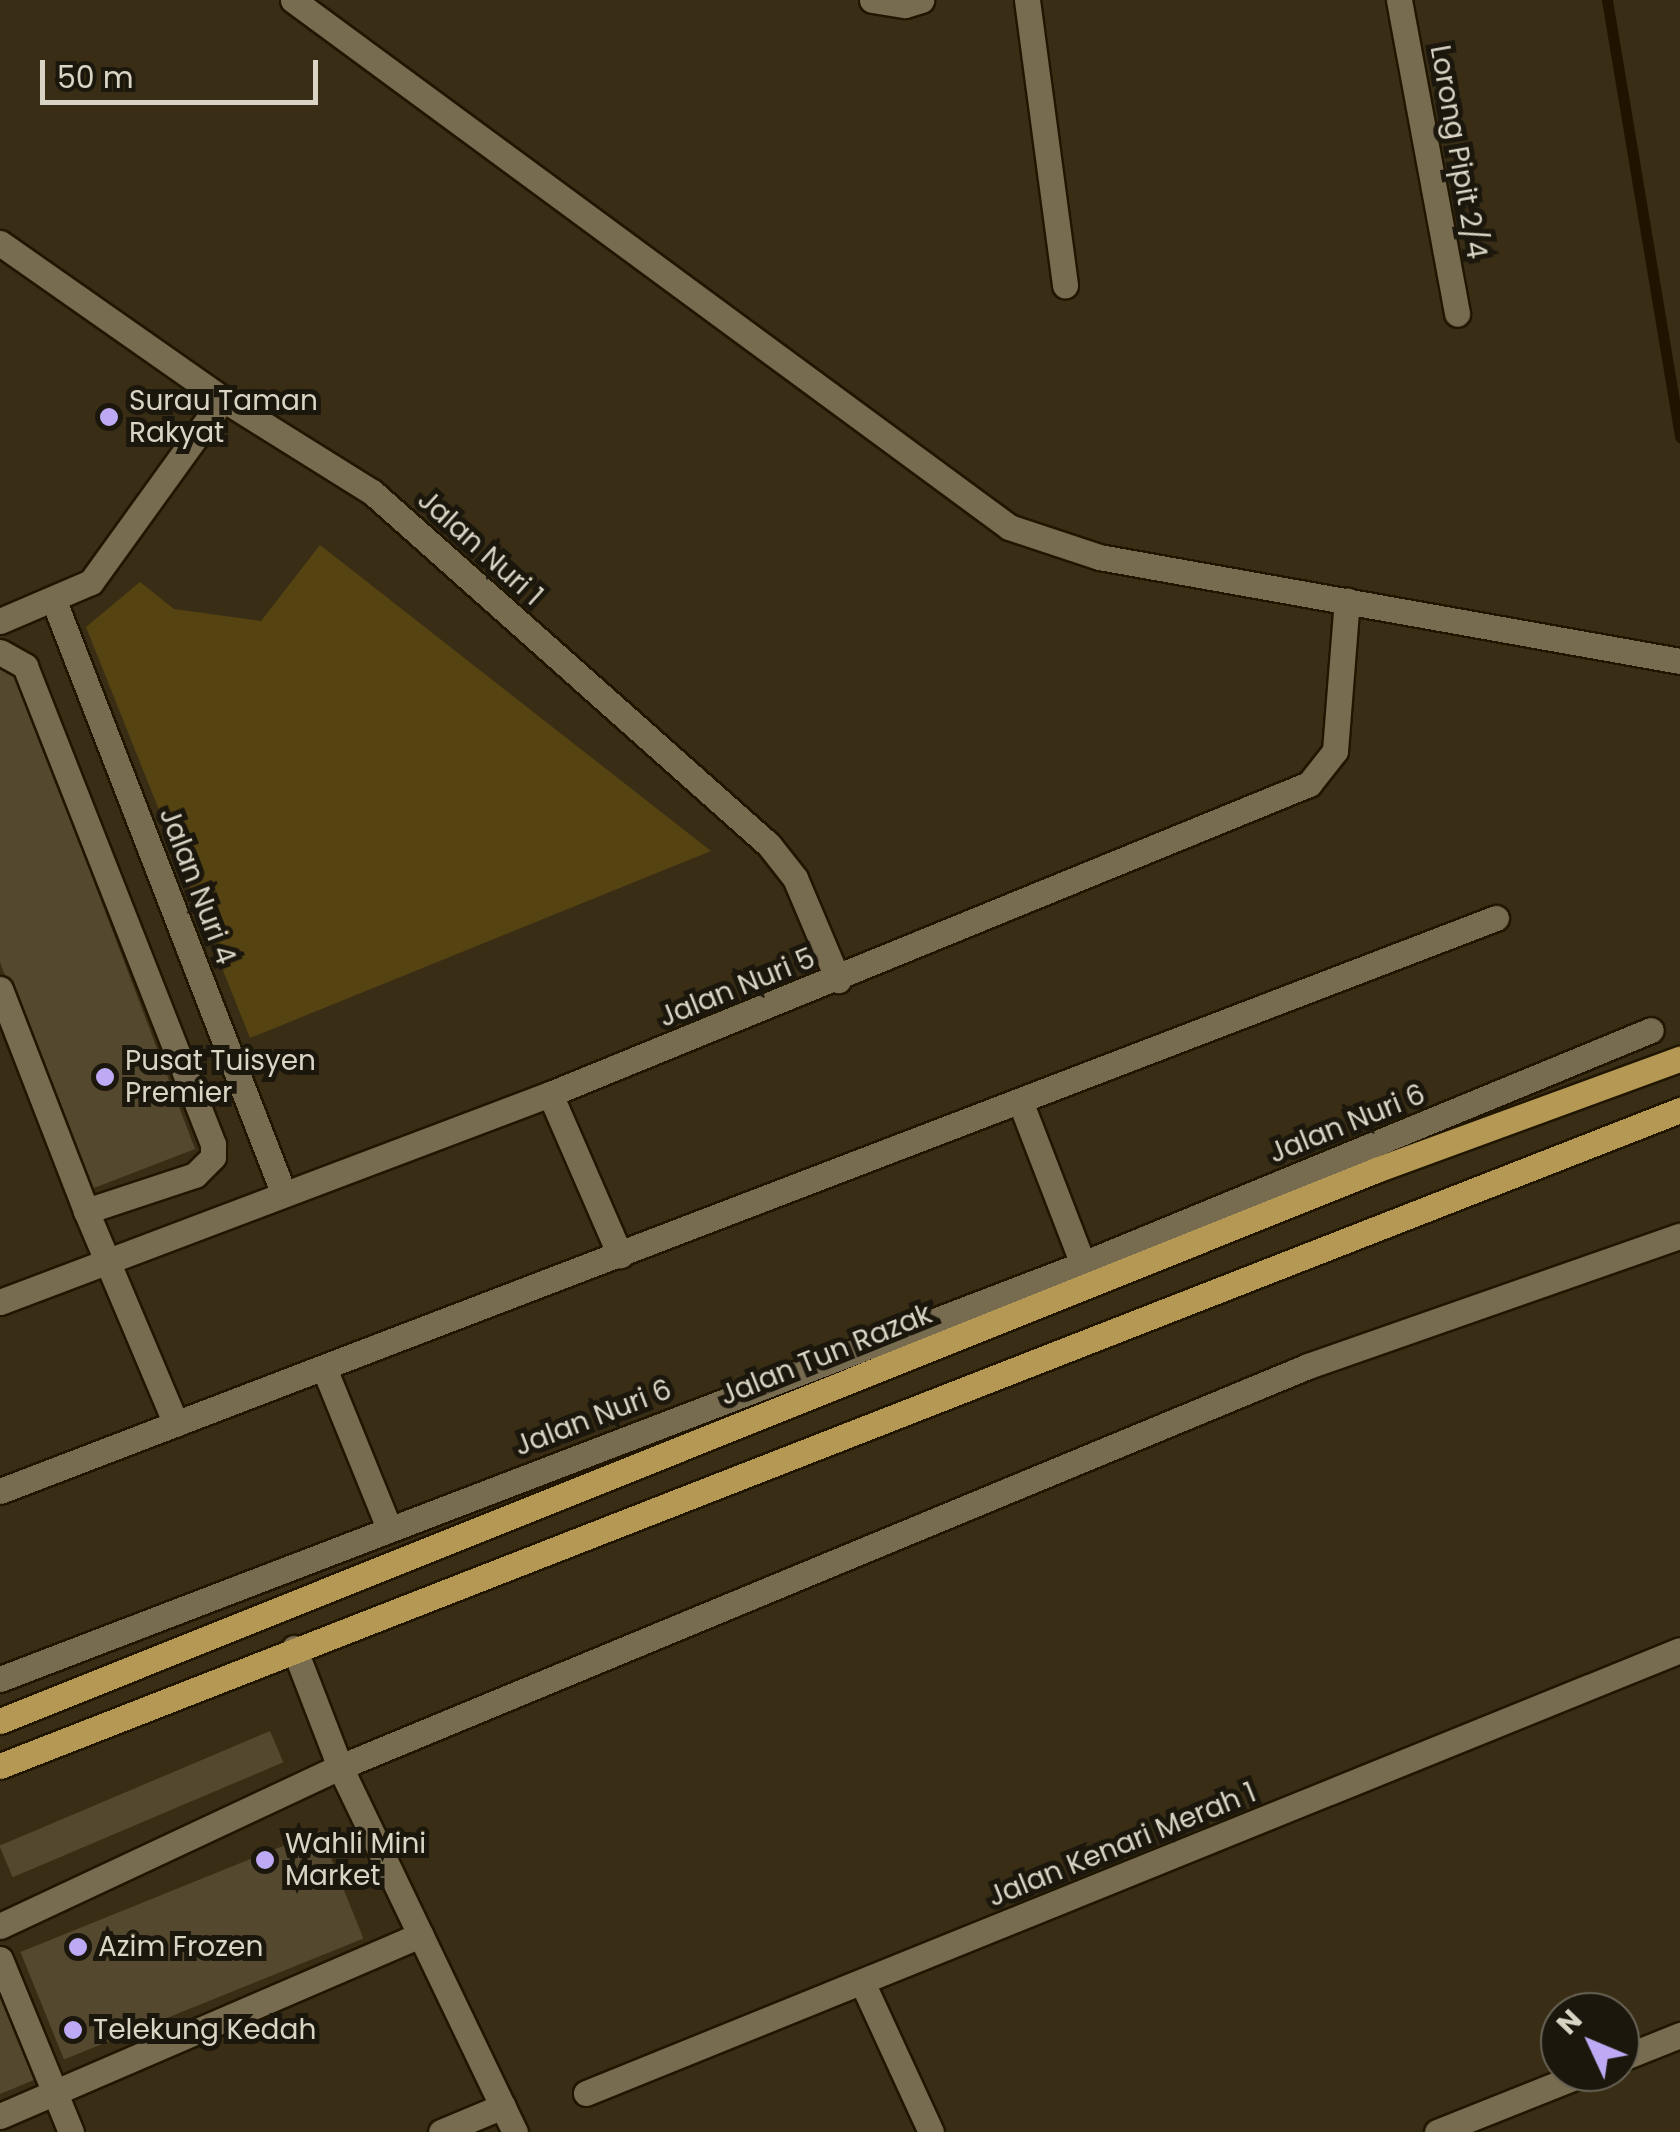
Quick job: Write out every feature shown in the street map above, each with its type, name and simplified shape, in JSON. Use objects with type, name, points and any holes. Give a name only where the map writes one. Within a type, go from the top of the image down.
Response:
[{"type":"main road","name":"Jalan Tun Razak","points":[[0,1721],[773,1408],[1680,1059]]},
{"type":"main road","points":[[0,1766],[1680,1110]]},
{"type":"street","points":[[292,0],[1009,527],[1099,557],[1680,662]]},
{"type":"street","points":[[872,0],[904,5],[920,0]]},
{"type":"street","points":[[1027,0],[1064,285]]},
{"type":"street","name":"Lorong Pipit 2/4","points":[[1399,0],[1457,314]]},
{"type":"street","name":"Jalan Nuri 1","points":[[0,243],[224,399],[372,492],[769,845],[794,878],[838,980]]},
{"type":"street","points":[[0,621],[54,601],[112,560],[224,399]]},
{"type":"street","name":"Jalan Nuri 5","points":[[0,1302],[550,1094],[838,980],[1309,784],[1335,751],[1347,600]]},
{"type":"street","name":"Jalan Nuri 4","points":[[54,601],[283,1192]]},
{"type":"street","points":[[0,652],[25,666],[213,1144],[213,1157],[196,1175],[86,1212]]},
{"type":"street","points":[[0,1491],[1496,918]]},
{"type":"street","points":[[0,989],[104,1260],[176,1424]]},
{"type":"street","name":"Jalan Nuri 6","points":[[0,1678],[1083,1264],[1651,1030]]},
{"type":"street","points":[[1602,1052],[1616,1083]]},
{"type":"street","points":[[550,1094],[620,1255]]},
{"type":"street","points":[[1020,1101],[1083,1264]]},
{"type":"street","points":[[0,1926],[340,1767],[1308,1366],[1680,1236]]},
{"type":"street","points":[[324,1368],[389,1528]]},
{"type":"street","points":[[294,1648],[340,1767],[514,2132]]},
{"type":"street","name":"Jalan Kenari Merah 1","points":[[586,2093],[1680,1650]]},
{"type":"street","points":[[0,2116],[421,1935]]},
{"type":"street","points":[[0,1959],[71,2132]]},
{"type":"street","points":[[862,1982],[930,2132]]},
{"type":"street","points":[[1640,2051],[1680,2035]]},
{"type":"street","points":[[1437,2132],[1540,2091]]},
{"type":"street","points":[[441,2132],[502,2106]]},
{"type":"shaded area","points":[[320,545],[711,851],[250,1038],[86,627],[140,582],[174,609],[261,621]]},
{"type":"building","points":[[10,660],[195,1149],[86,1191],[0,962],[0,664]]},
{"type":"building","points":[[270,1731],[283,1762],[13,1877],[0,1846]]},
{"type":"building","points":[[320,1831],[363,1939],[64,2060],[21,1952]]},
{"type":"building","points":[[0,1964],[46,2075],[0,2094]]},
{"type":"waterway","points":[[1607,0],[1680,437]]},
{"type":"place","name":"Surau Taman Rakyat","points":[[109,417]]},
{"type":"place","name":"Pusat Tuisyen Premier","points":[[105,1077]]},
{"type":"place","name":"Wahli Mini Market","points":[[265,1860]]},
{"type":"place","name":"Azim Frozen","points":[[78,1947]]},
{"type":"place","name":"Telekung Kedah","points":[[73,2030]]}]
